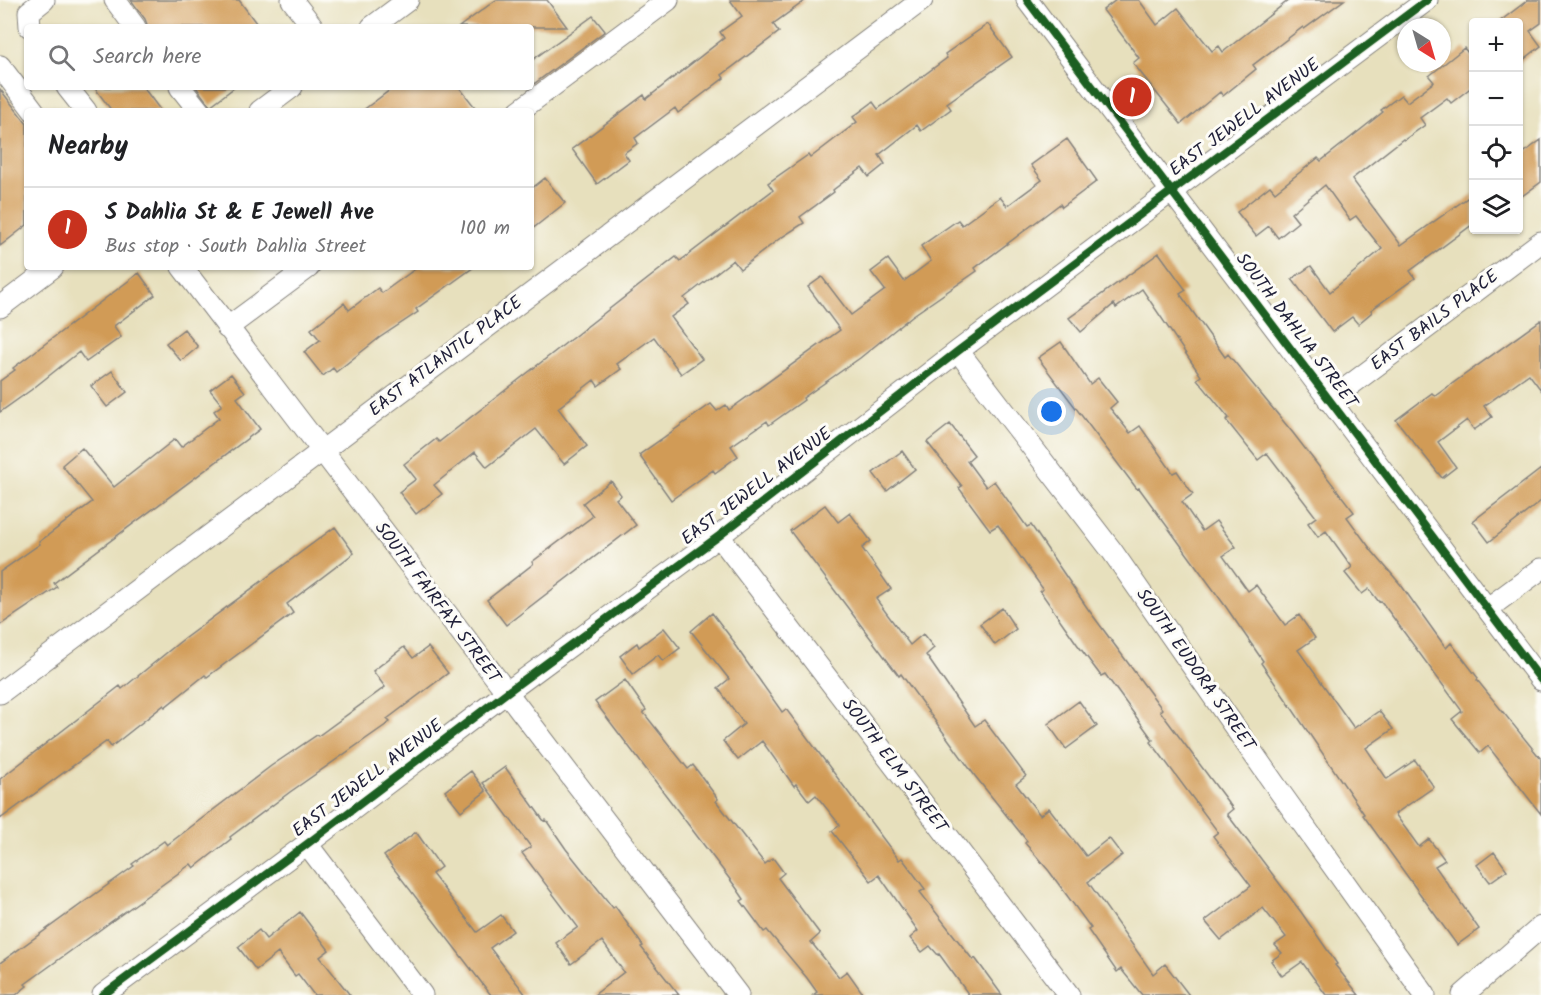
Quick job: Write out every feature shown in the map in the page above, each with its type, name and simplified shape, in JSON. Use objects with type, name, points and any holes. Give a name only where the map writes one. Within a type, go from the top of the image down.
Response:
[{"type":"street","points":[[30,24],[29,12],[44,0]]},
{"type":"street","points":[[115,0],[133,24]]},
{"type":"street","points":[[376,24],[408,0]]},
{"type":"street","points":[[523,108],[668,0]]},
{"type":"street","name":"EAST ATLANTIC PLACE","points":[[0,693],[922,0]]},
{"type":"street","name":"SOUTH DAHLIA STREET","points":[[1028,0],[1541,680]]},
{"type":"street","name":"EAST JEWELL AVENUE","points":[[103,995],[719,536],[958,351],[1427,0]]},
{"type":"street","points":[[300,3],[311,24]]},
{"type":"street","points":[[0,66],[32,108]]},
{"type":"street","points":[[70,90],[84,108]]},
{"type":"street","points":[[182,90],[197,108]]},
{"type":"street","points":[[264,108],[288,90]]},
{"type":"street","name":"EAST BAILS PLACE","points":[[1329,401],[1541,242]]},
{"type":"street","points":[[0,307],[49,270]]},
{"type":"street","name":"SOUTH FAIRFAX STREET","points":[[184,270],[738,995]]},
{"type":"street","points":[[227,328],[305,270]]},
{"type":"street","name":"SOUTH EUDORA STREET","points":[[958,351],[1112,551],[1425,995]]},
{"type":"street","name":"SOUTH ELM STREET","points":[[719,536],[1068,995]]},
{"type":"street","points":[[1487,609],[1541,569]]},
{"type":"street","points":[[307,844],[422,995]]},
{"type":"street","points":[[1463,995],[1541,927]]},
{"type":"building","points":[[131,0],[239,0],[257,24],[147,24]]},
{"type":"building","points":[[496,0],[547,0],[567,27],[534,27],[534,24],[463,24]]},
{"type":"building","points":[[730,0],[806,0],[773,24],[779,32],[722,75],[724,78],[678,113],[675,108],[635,138],[638,143],[624,153],[629,160],[597,184],[572,149],[644,95],[646,99],[724,38],[720,32],[742,16]]},
{"type":"building","points":[[1116,0],[1139,0],[1157,25],[1178,8],[1212,51],[1219,46],[1223,52],[1289,0],[1344,0],[1304,29],[1303,27],[1253,65],[1256,69],[1223,96],[1220,92],[1181,124],[1133,63],[1139,58],[1103,10]]},
{"type":"building","points":[[1528,0],[1541,0],[1541,23],[1530,31],[1541,46],[1523,60],[1523,18],[1504,18]]},
{"type":"building","points":[[593,16],[605,31],[534,84],[534,59]]},
{"type":"building","points":[[988,24],[1012,57],[947,103],[951,109],[921,131],[917,125],[879,155],[885,164],[869,177],[862,168],[800,217],[804,223],[740,269],[733,260],[684,298],[689,304],[671,317],[702,359],[681,374],[654,337],[617,364],[621,369],[598,386],[594,380],[558,408],[587,446],[564,464],[536,429],[487,467],[475,452],[434,485],[442,494],[416,514],[399,492],[416,479],[404,464],[436,439],[439,442],[676,257],[680,261],[773,190],[768,183],[808,155],[810,158],[857,122],[853,117],[873,102],[878,109],[947,58],[945,54]]},
{"type":"building","points":[[1464,48],[1469,54],[1469,89],[1451,103],[1447,98],[1420,118],[1425,125],[1403,139],[1352,179],[1401,245],[1469,197],[1469,227],[1410,271],[1415,278],[1371,310],[1372,312],[1358,324],[1352,317],[1332,332],[1292,279],[1311,266],[1330,292],[1382,249],[1356,216],[1350,220],[1325,185],[1291,213],[1298,222],[1278,238],[1269,226],[1256,236],[1237,212],[1270,186],[1275,192],[1318,158],[1321,161],[1401,95],[1407,102],[1434,82],[1429,76],[1434,72],[1451,72],[1451,58]]},
{"type":"building","points":[[0,89],[24,120],[24,227],[0,246]]},
{"type":"building","points":[[96,90],[145,90],[159,108],[110,108]]},
{"type":"building","points":[[198,90],[231,90],[210,106]]},
{"type":"building","points":[[390,90],[461,90],[476,108],[366,108]]},
{"type":"building","points":[[1067,139],[1097,181],[1062,207],[1060,204],[975,268],[977,271],[912,316],[860,358],[803,398],[804,400],[769,425],[767,421],[731,446],[738,456],[715,473],[713,470],[671,500],[639,455],[711,404],[717,411],[726,405],[729,410],[840,330],[808,287],[822,277],[851,315],[885,290],[871,272],[888,259],[904,281],[931,261],[921,246],[958,220],[962,225],[1000,197],[1007,206],[1042,180],[1031,165]]},
{"type":"building","points":[[1541,140],[1541,182],[1523,195],[1523,180],[1523,153]]},
{"type":"building","points":[[545,178],[565,203],[534,228],[534,187]]},
{"type":"building","points":[[1159,253],[1186,290],[1180,294],[1225,357],[1228,354],[1293,433],[1354,512],[1347,517],[1372,551],[1401,585],[1446,648],[1451,643],[1478,678],[1477,680],[1541,759],[1541,814],[1488,746],[1480,753],[1452,719],[1462,711],[1381,601],[1379,602],[1369,589],[1362,594],[1345,573],[1352,567],[1326,531],[1318,537],[1308,523],[1316,517],[1267,453],[1258,460],[1226,420],[1229,418],[1197,379],[1201,376],[1142,289],[1116,308],[1114,304],[1081,332],[1069,318]]},
{"type":"building","points":[[414,270],[470,270],[416,309],[418,312],[379,338],[336,372],[333,368],[323,376],[304,352],[320,340],[311,329],[344,303],[349,310],[378,288],[382,293]]},
{"type":"building","points":[[139,273],[155,295],[114,326],[121,337],[86,362],[79,352],[0,412],[0,381],[15,370],[13,368]]},
{"type":"building","points":[[1541,320],[1541,390],[1529,374],[1484,406],[1492,417],[1474,430],[1467,420],[1438,442],[1456,467],[1442,478],[1396,420],[1432,393],[1435,396]]},
{"type":"building","points":[[184,329],[198,347],[181,361],[166,343]]},
{"type":"building","points":[[1061,342],[1090,384],[1098,378],[1117,402],[1110,408],[1130,433],[1140,426],[1173,473],[1177,471],[1193,494],[1182,502],[1202,531],[1216,521],[1236,547],[1223,556],[1248,591],[1256,585],[1285,625],[1299,615],[1315,638],[1298,650],[1354,728],[1379,711],[1393,729],[1366,748],[1387,779],[1415,760],[1434,787],[1395,814],[1419,847],[1429,839],[1445,860],[1435,866],[1479,929],[1457,945],[1363,815],[1226,607],[1139,488],[1137,489],[1038,358]]},
{"type":"building","points":[[112,371],[127,392],[107,407],[91,386]]},
{"type":"building","points":[[231,374],[245,392],[237,398],[260,429],[54,583],[57,587],[0,625],[0,572],[40,544],[39,542],[92,502],[62,465],[82,448],[114,487],[175,439],[181,447],[219,418],[214,411],[222,405],[210,390]]},
{"type":"building","points":[[950,424],[974,455],[967,461],[986,487],[994,481],[1027,527],[1031,525],[1088,609],[1162,709],[1160,711],[1233,809],[1227,814],[1301,912],[1337,964],[1335,965],[1359,995],[1326,995],[1302,962],[1282,976],[1271,961],[1282,953],[1275,945],[1286,937],[1263,908],[1221,940],[1205,921],[1251,886],[1213,836],[1218,832],[1151,742],[1153,740],[1105,674],[1101,676],[1077,644],[1040,591],[1043,589],[998,525],[990,530],[959,488],[962,486],[927,442]]},
{"type":"building","points":[[902,451],[915,469],[887,491],[873,473]]},
{"type":"building","points":[[1541,469],[1541,501],[1489,542],[1473,521]]},
{"type":"building","points":[[611,481],[621,495],[616,499],[636,525],[506,625],[487,600],[533,564],[532,562],[593,516],[583,503]]},
{"type":"building","points":[[825,505],[838,522],[850,513],[871,541],[862,548],[891,589],[876,599],[910,645],[923,634],[934,648],[926,655],[975,726],[984,720],[1026,776],[1016,784],[1040,815],[1049,808],[1086,856],[1109,838],[1122,855],[1088,882],[1153,974],[1165,964],[1189,995],[1142,995],[1121,969],[1117,972],[1088,930],[1091,928],[1025,843],[1027,841],[975,776],[901,674],[899,676],[790,531]]},
{"type":"building","points":[[335,527],[354,553],[287,604],[293,613],[207,677],[205,675],[165,707],[164,705],[111,747],[107,741],[0,819],[0,779],[120,686],[122,689],[181,641]]},
{"type":"building","points":[[1002,608],[1016,629],[995,645],[980,624]]},
{"type":"building","points":[[712,613],[782,712],[786,709],[899,860],[902,858],[925,889],[920,892],[973,960],[975,958],[1002,995],[969,995],[939,954],[930,946],[922,952],[910,938],[918,931],[879,875],[871,881],[832,831],[840,825],[816,795],[809,801],[796,784],[794,786],[762,741],[738,760],[723,741],[744,724],[718,688],[729,679],[691,631]]},
{"type":"building","points":[[664,628],[680,648],[663,661],[658,655],[633,674],[620,656],[637,643],[639,647]]},
{"type":"building","points":[[404,647],[413,658],[428,647],[448,673],[387,719],[390,722],[290,792],[230,837],[231,839],[194,868],[191,864],[25,984],[27,986],[16,995],[0,995],[0,963],[134,866],[132,864],[164,841],[167,845],[271,766],[318,736],[385,687],[373,671]]},
{"type":"building","points":[[625,680],[646,710],[643,712],[688,769],[693,765],[718,799],[716,801],[765,864],[773,858],[784,873],[778,878],[820,934],[811,942],[839,977],[847,971],[864,995],[813,995],[817,992],[807,978],[767,930],[764,932],[741,901],[744,899],[735,886],[595,702]]},
{"type":"building","points":[[1079,701],[1097,726],[1066,749],[1048,724]]},
{"type":"building","points":[[505,767],[566,849],[613,908],[615,906],[643,946],[641,947],[679,995],[594,995],[624,972],[602,941],[571,964],[556,943],[578,927],[522,853],[531,847],[483,783]]},
{"type":"building","points":[[471,771],[486,791],[461,811],[445,791]]},
{"type":"building","points":[[416,832],[441,867],[432,874],[477,932],[501,915],[513,931],[490,948],[526,995],[491,995],[384,856]]},
{"type":"building","points":[[1494,852],[1507,870],[1490,882],[1477,865]]},
{"type":"building","points":[[300,912],[329,950],[320,957],[350,995],[314,995],[298,974],[295,976],[278,953],[256,970],[238,947],[259,930],[266,939]]},
{"type":"cycle path","points":[[1027,0],[1541,680]]},
{"type":"cycle path","points":[[103,995],[719,536],[958,351],[1427,0]]},
{"type":"place","name":"S Dahlia St & E Jewell Ave","points":[[1132,97]]}]
